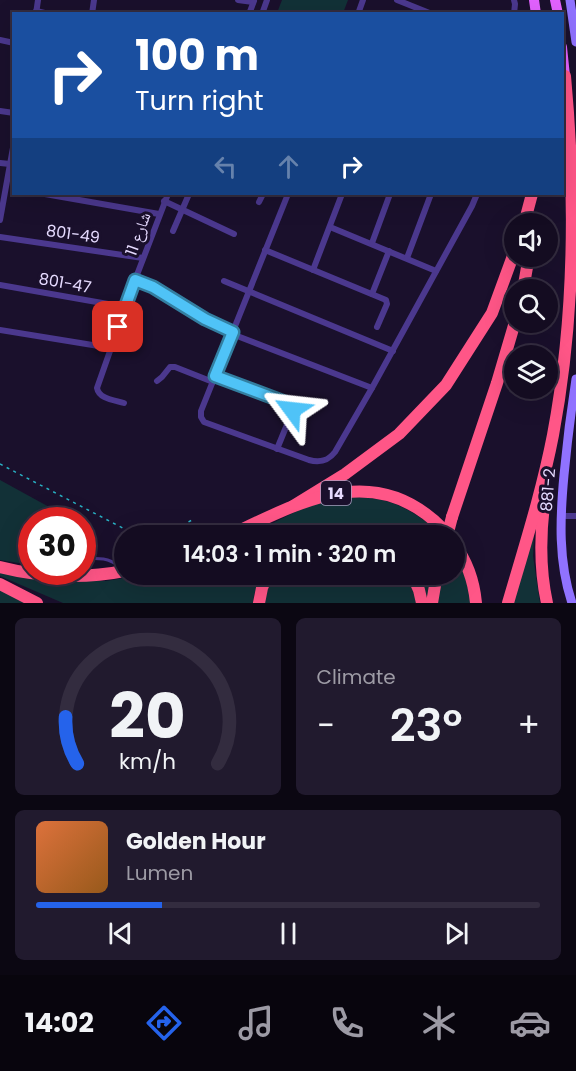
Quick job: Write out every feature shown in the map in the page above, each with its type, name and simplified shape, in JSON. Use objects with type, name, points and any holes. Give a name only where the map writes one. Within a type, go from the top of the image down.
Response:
[{"type":"highway","points":[[547,603],[541,567],[541,540],[563,364],[570,282],[572,164],[566,76]]},
{"type":"highway","points":[[528,213],[534,195]]},
{"type":"highway","points":[[533,213],[534,195]]},
{"type":"highway","points":[[293,506],[345,474],[399,434],[446,385],[492,313],[509,267]]},
{"type":"highway","points":[[448,525],[489,409],[512,333]]},
{"type":"highway","points":[[508,603],[553,435]]},
{"type":"highway","name":"14","points":[[252,525],[293,506],[335,493],[353,491],[389,496],[423,513],[437,525]]},
{"type":"highway","points":[[465,563],[473,584],[476,603]]},
{"type":"highway","points":[[0,567],[18,570]]},
{"type":"highway","points":[[96,574],[114,572]]},
{"type":"highway","points":[[0,585],[37,603]]},
{"type":"highway","points":[[259,603],[263,585]]},
{"type":"highway","points":[[417,585],[422,603]]},
{"type":"highway","points":[[432,603],[435,585]]},
{"type":"main road","points":[[564,62],[566,76]]},
{"type":"street","points":[[36,12],[38,0]]},
{"type":"street","points":[[238,0],[254,1]]},
{"type":"street","points":[[397,0],[427,12]]},
{"type":"street","points":[[570,0],[576,42]]},
{"type":"street","points":[[0,220],[12,153]]},
{"type":"street","points":[[0,163],[10,164]]},
{"type":"street","points":[[6,186],[12,188]]},
{"type":"street","points":[[51,195],[159,214]]},
{"type":"street","name":"شارع 11","points":[[124,403],[101,396],[97,388],[167,195]]},
{"type":"street","points":[[173,231],[189,195]]},
{"type":"street","points":[[259,202],[262,195]]},
{"type":"street","points":[[288,195],[200,414],[202,420],[314,462],[326,460],[335,452],[393,351],[477,195]]},
{"type":"street","points":[[313,270],[342,195]]},
{"type":"street","points":[[372,243],[390,195]]},
{"type":"street","points":[[407,258],[431,195]]},
{"type":"street","points":[[164,201],[234,234]]},
{"type":"street","points":[[330,227],[436,271]]},
{"type":"street","name":"801-49","points":[[0,237],[143,258]]},
{"type":"street","points":[[266,250],[386,300],[387,303],[377,327]]},
{"type":"street","points":[[372,294],[389,251]]},
{"type":"street","points":[[135,280],[153,287],[232,333],[372,388]]},
{"type":"street","points":[[224,281],[393,351]]},
{"type":"street","name":"801-47","points":[[0,285],[125,307]]},
{"type":"street","points":[[0,330],[111,348]]},
{"type":"street","points":[[157,381],[171,367],[175,367],[290,404],[292,410],[277,449]]},
{"type":"street","name":"881-2","points":[[572,603],[562,560],[561,516],[569,423],[576,379]]},
{"type":"street","points":[[561,516],[576,516]]},
{"type":"lane","points":[[96,558],[104,558],[114,562]]},
{"type":"path","points":[[0,464],[117,525]]},
{"type":"path","points":[[183,525],[194,519]]},
{"type":"green space","points":[[282,0],[348,0],[343,12],[277,12]]},
{"type":"green space","points":[[0,480],[49,507],[18,507],[18,563],[0,560]]},
{"type":"green space","points":[[351,497],[379,499],[411,512],[429,525],[269,525],[303,508],[324,501]]},
{"type":"green space","points":[[535,516],[533,556],[540,603],[512,603]]},
{"type":"green space","points":[[0,572],[18,574],[18,584],[0,576]]},
{"type":"green space","points":[[465,577],[472,603],[429,603],[422,585],[465,585]]},
{"type":"green space","points":[[114,580],[114,585],[258,585],[253,603],[63,603],[21,585],[96,585],[96,581]]},
{"type":"green space","points":[[269,585],[410,585],[416,603],[264,603]]},
{"type":"green space","points":[[0,590],[27,603],[0,603]]},
{"type":"route","points":[[118,327],[135,280],[153,287],[205,319],[233,332],[215,376],[290,404],[292,410]]}]
